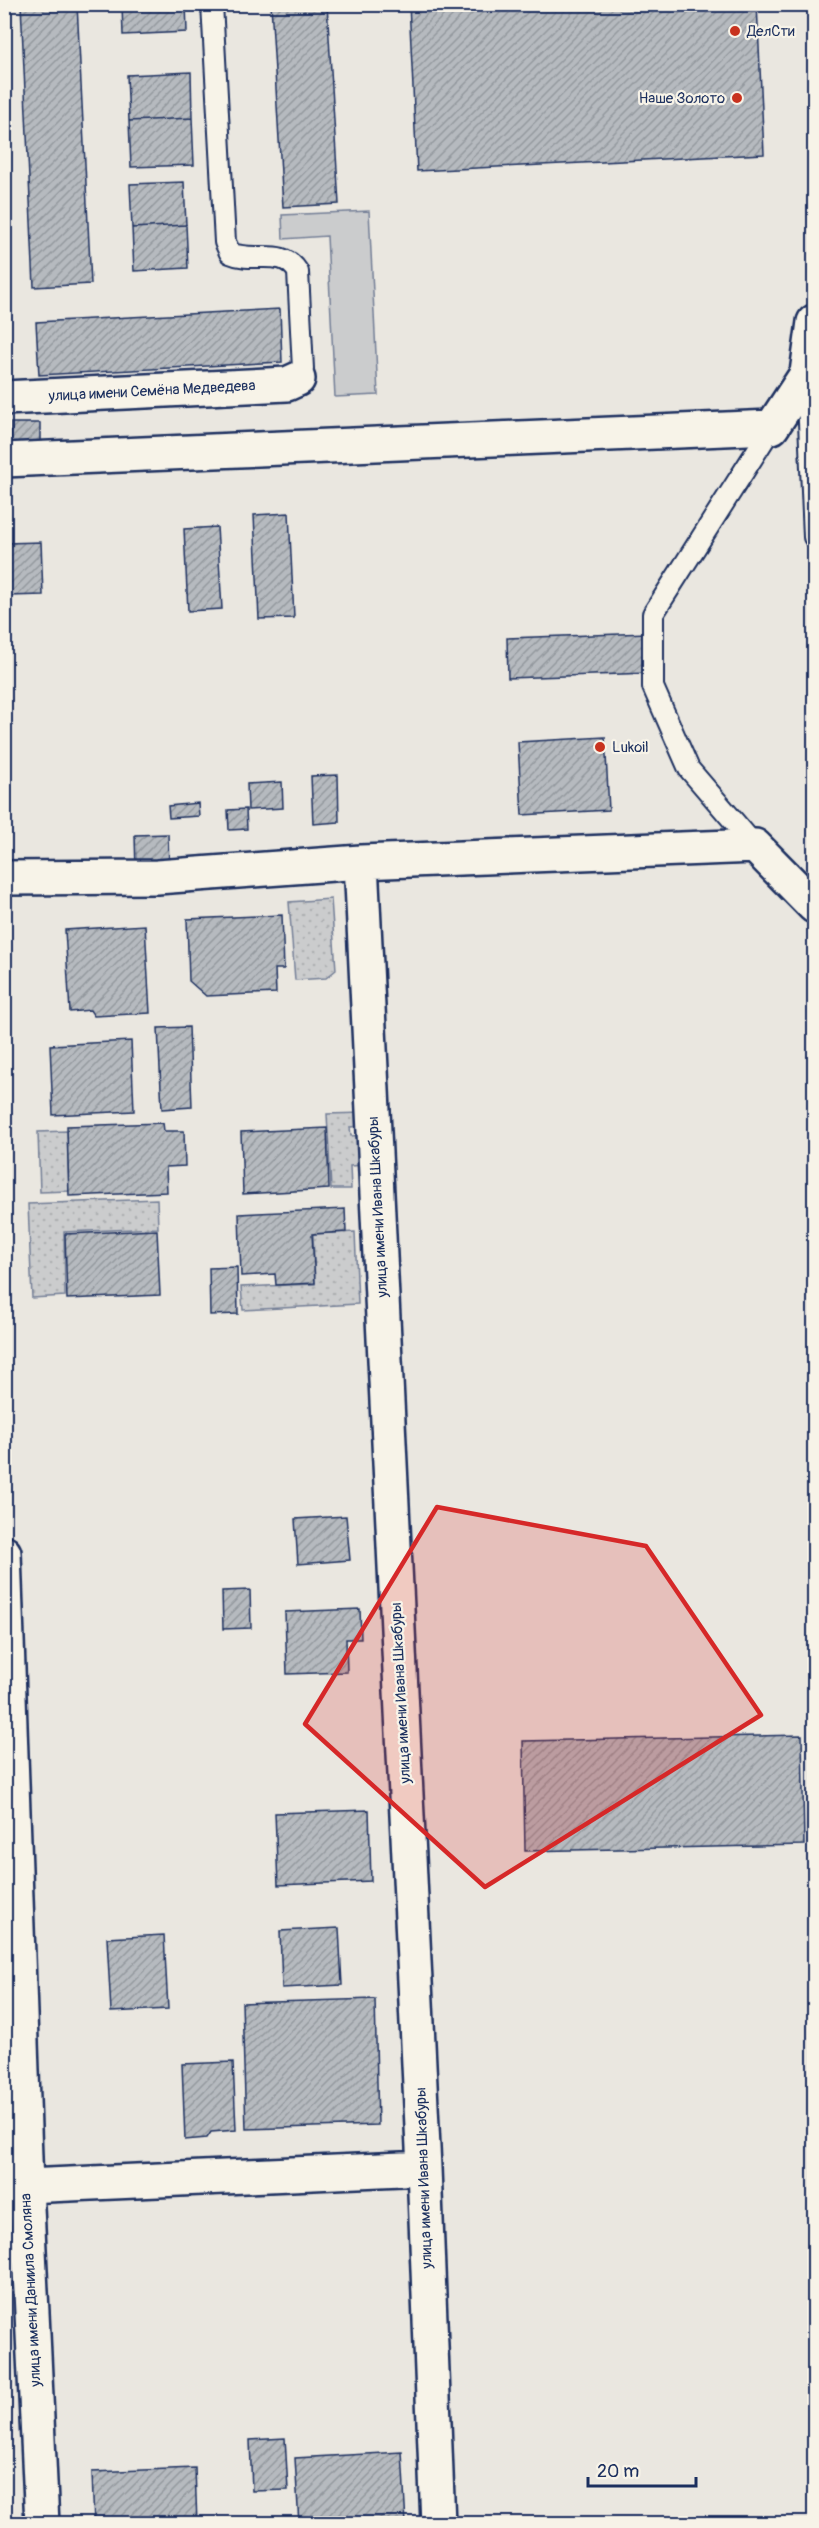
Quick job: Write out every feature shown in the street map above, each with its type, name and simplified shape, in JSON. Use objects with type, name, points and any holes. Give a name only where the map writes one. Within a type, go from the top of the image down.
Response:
[{"type":"street","points":[[4,460],[772,427],[811,368],[814,322]]},
{"type":"street","name":"улица имени Семёна Медведева","points":[[4,398],[287,384],[298,379]]},
{"type":"street","points":[[4,878],[157,877],[362,862],[755,846],[814,906]]},
{"type":"street","name":"улица имени Ивана Шкабуры","points":[[362,862],[424,2169],[438,2523]]},
{"type":"street","name":"улица имени Даниила Смоляна","points":[[4,1552],[15,2187],[42,2523]]},
{"type":"street","points":[[15,2187],[424,2169]]},
{"type":"lane","points":[[212,4],[225,242],[230,253],[242,258],[281,257],[292,261],[298,272],[303,369],[298,379]]},
{"type":"lane","points":[[811,368],[814,537]]},
{"type":"lane","points":[[755,846],[689,769],[653,687],[653,614],[772,427]]},
{"type":"highlighted area","points":[[437,1507],[646,1546],[761,1715],[485,1887],[305,1724]]},
{"type":"shaded area","points":[[369,211],[378,395],[335,397],[327,236],[283,239],[282,215]]},
{"type":"shaded area","points":[[331,899],[336,970],[326,978],[295,980],[289,902]]},
{"type":"shaded area","points":[[363,1113],[364,1126],[350,1127],[351,1136],[364,1135],[366,1165],[350,1166],[351,1189],[331,1189],[327,1114]]},
{"type":"shaded area","points":[[67,1131],[69,1191],[40,1192],[38,1132]]},
{"type":"shaded area","points":[[157,1199],[158,1228],[64,1232],[65,1296],[32,1298],[28,1204]]},
{"type":"shaded area","points":[[355,1232],[358,1304],[243,1310],[241,1287],[315,1284],[313,1234]]},
{"type":"building","points":[[21,4],[77,4],[91,284],[34,287]]},
{"type":"building","points":[[122,4],[186,4],[187,32],[123,35]]},
{"type":"building","points":[[271,4],[327,4],[339,204],[283,207]]},
{"type":"building","points":[[409,4],[757,4],[764,154],[417,171]]},
{"type":"building","points":[[191,72],[192,118],[129,121],[127,75]]},
{"type":"building","points":[[192,118],[194,165],[131,167],[129,121]]},
{"type":"building","points":[[184,182],[186,225],[132,228],[130,184]]},
{"type":"building","points":[[186,225],[188,268],[134,271],[132,228]]},
{"type":"building","points":[[280,309],[282,362],[39,375],[36,322]]},
{"type":"building","points":[[11,423],[40,423],[40,442],[11,442]]},
{"type":"building","points":[[289,513],[294,618],[259,619],[254,515]]},
{"type":"building","points":[[217,527],[222,609],[188,611],[184,529]]},
{"type":"building","points":[[41,542],[43,595],[8,596],[6,543]]},
{"type":"building","points":[[648,633],[650,673],[508,678],[507,638]]},
{"type":"building","points":[[605,737],[609,810],[522,815],[518,742]]},
{"type":"building","points":[[338,775],[339,822],[313,824],[311,776]]},
{"type":"building","points":[[282,782],[283,808],[248,810],[247,784]]},
{"type":"building","points":[[198,803],[199,816],[169,818],[168,806]]},
{"type":"building","points":[[246,809],[247,829],[229,830],[228,810]]},
{"type":"building","points":[[168,834],[169,869],[136,870],[135,835]]},
{"type":"building","points":[[282,915],[284,969],[275,969],[276,993],[206,996],[189,981],[187,919]]},
{"type":"building","points":[[145,925],[150,1013],[94,1016],[90,1010],[70,1012],[65,930]]},
{"type":"building","points":[[189,1027],[192,1107],[162,1109],[158,1028]]},
{"type":"building","points":[[131,1041],[134,1111],[53,1115],[50,1045]]},
{"type":"building","points":[[163,1123],[164,1131],[184,1131],[185,1166],[166,1167],[167,1192],[69,1196],[67,1126]]},
{"type":"building","points":[[327,1128],[329,1189],[243,1194],[241,1132]]},
{"type":"building","points":[[345,1209],[346,1232],[312,1234],[315,1283],[276,1285],[275,1274],[241,1276],[239,1214]]},
{"type":"building","points":[[157,1230],[160,1295],[67,1299],[65,1234]]},
{"type":"building","points":[[237,1267],[238,1314],[210,1315],[209,1268]]},
{"type":"building","points":[[346,1516],[350,1560],[298,1564],[295,1519]]},
{"type":"building","points":[[250,1590],[251,1628],[223,1629],[222,1591]]},
{"type":"building","points":[[360,1609],[361,1639],[346,1639],[347,1672],[287,1674],[285,1612]]},
{"type":"building","points":[[802,1735],[804,1845],[525,1851],[523,1741]]},
{"type":"building","points":[[369,1810],[371,1881],[278,1885],[275,1813]]},
{"type":"building","points":[[339,1928],[342,1985],[282,1988],[280,1931]]},
{"type":"building","points":[[164,1935],[168,2009],[111,2012],[107,1938]]},
{"type":"building","points":[[375,1999],[378,2125],[246,2129],[242,2003]]},
{"type":"building","points":[[233,2062],[236,2130],[211,2132],[207,2138],[185,2140],[182,2064]]},
{"type":"building","points":[[285,2438],[288,2490],[252,2491],[250,2440]]},
{"type":"building","points":[[402,2452],[406,2524],[299,2524],[295,2458]]},
{"type":"building","points":[[195,2468],[197,2524],[94,2524],[92,2472]]},
{"type":"place","name":"ДелСти","points":[[735,31]]},
{"type":"place","name":"Наше Золото","points":[[737,98]]},
{"type":"place","name":"Lukoil","points":[[600,747]]}]
